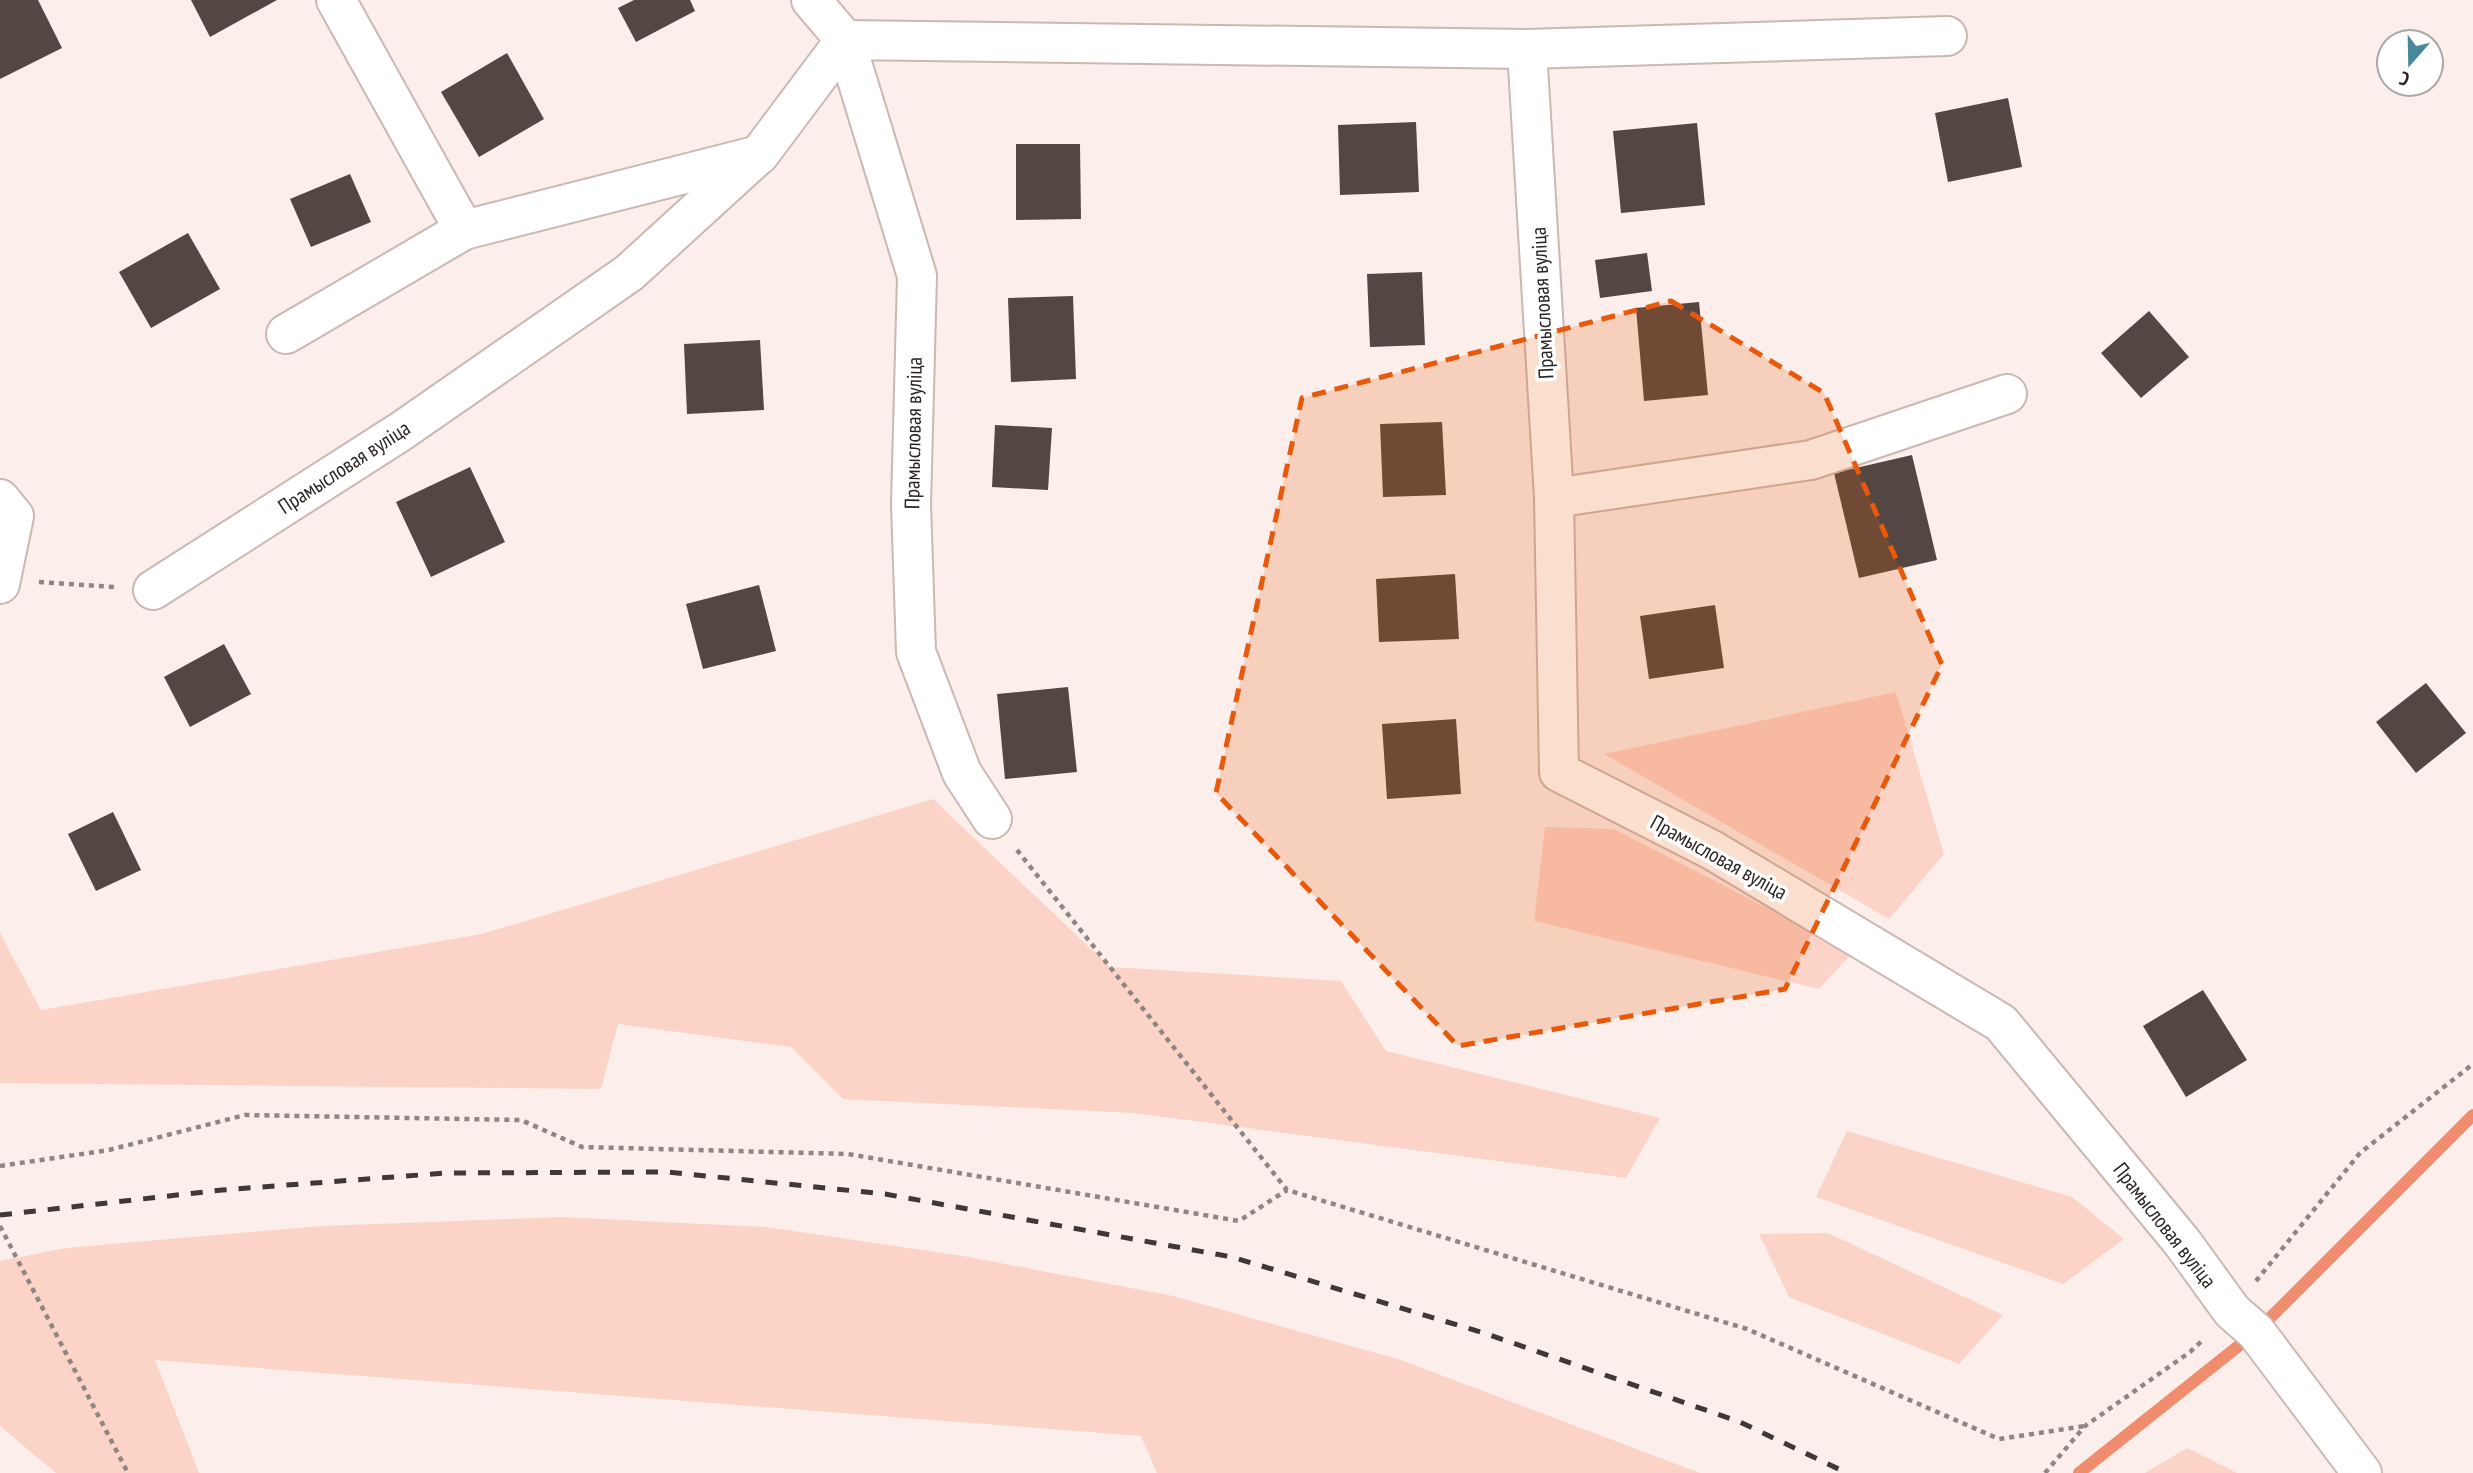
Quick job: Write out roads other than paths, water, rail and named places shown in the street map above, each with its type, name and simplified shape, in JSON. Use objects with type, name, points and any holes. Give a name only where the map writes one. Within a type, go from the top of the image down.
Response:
[{"type":"street","points":[[336,0],[464,230]]},
{"type":"street","name":"Прамысловая вуліца","points":[[811,0],[845,40],[917,276],[911,504],[916,652],[962,773],[992,819]]},
{"type":"street","points":[[845,40],[1527,49],[1947,36]]},
{"type":"street","name":"Прамысловая вуліца","points":[[153,590],[400,432],[629,273],[759,155],[845,40]]},
{"type":"street","name":"Прамысловая вуліца","points":[[1527,49],[1554,498],[1559,772],[1712,850],[2001,1023],[2182,1242],[2232,1311],[2256,1332],[2362,1473]]},
{"type":"street","points":[[286,334],[464,230],[759,155]]},
{"type":"street","points":[[1554,498],[1811,460],[2007,394]]},
{"type":"street","points":[[0,499],[14,516],[0,582]]},
{"type":"waterway","points":[[2079,1473],[2256,1332],[2473,1115]]},
{"type":"railway","points":[[0,1215],[222,1190],[446,1173],[667,1172],[885,1194],[1232,1257],[1487,1334],[1740,1422],[1847,1473]]}]
